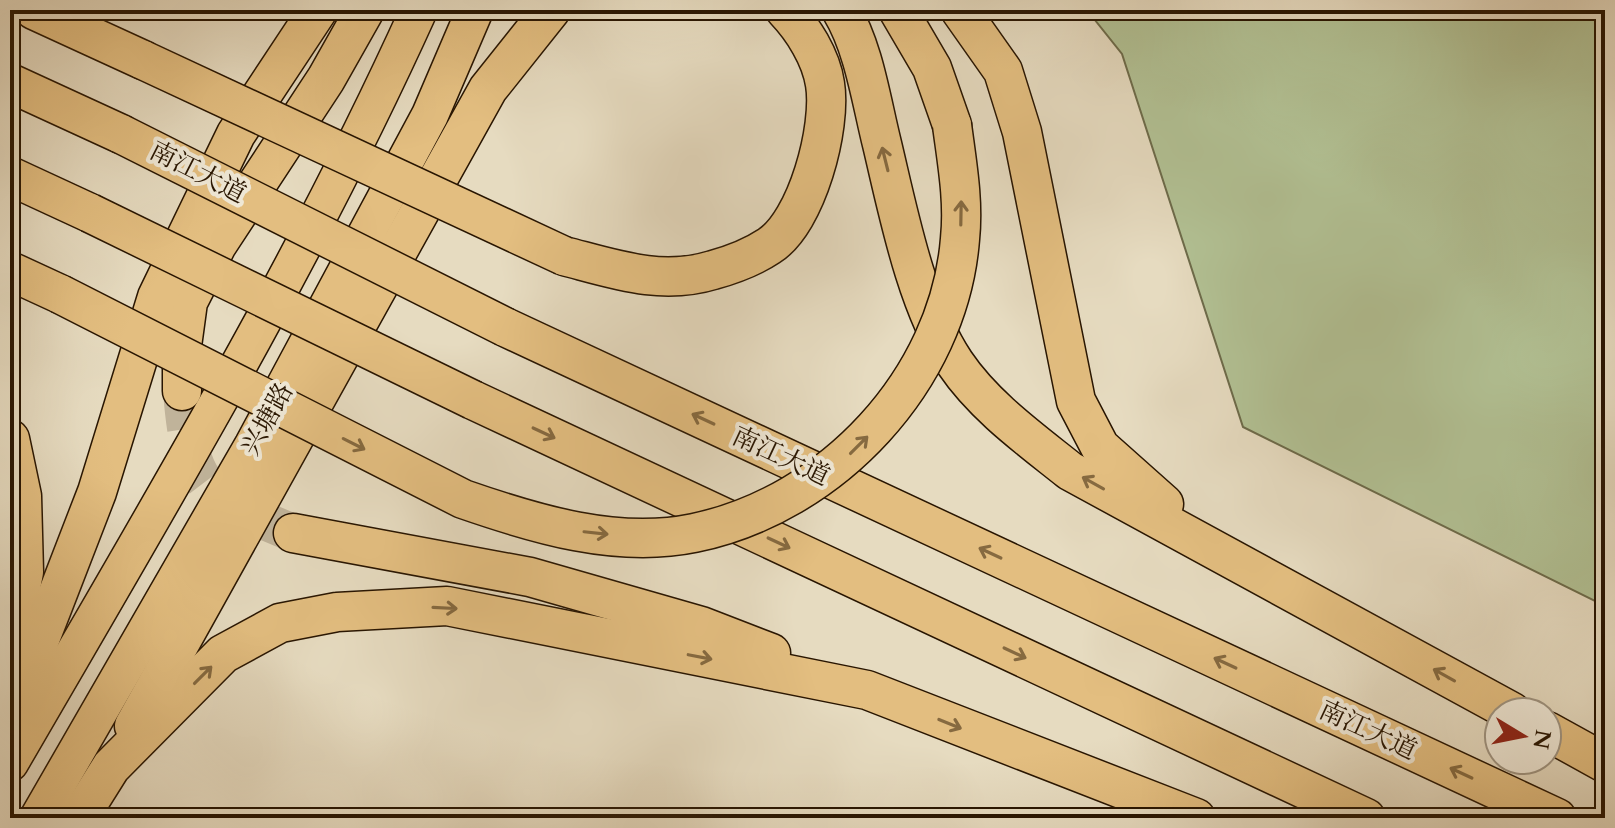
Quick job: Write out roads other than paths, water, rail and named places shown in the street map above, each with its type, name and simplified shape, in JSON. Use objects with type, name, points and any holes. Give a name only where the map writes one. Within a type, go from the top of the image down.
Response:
[{"type":"highway","points":[[34,10],[564,256],[652,279],[712,271],[772,245],[808,197],[822,139],[825,84],[803,30],[785,10]]},
{"type":"highway","points":[[10,693],[39,642],[97,492],[157,297],[236,134],[318,10]]},
{"type":"highway","points":[[182,391],[182,346],[188,302],[217,245],[326,79],[365,10]]},
{"type":"highway","points":[[79,818],[111,767],[488,89],[551,10]]},
{"type":"highway","points":[[841,10],[848,22],[868,88],[921,290],[955,362],[1006,420],[1070,471],[1483,696]]},
{"type":"highway","points":[[10,271],[463,499],[522,519],[575,531],[633,537],[693,534],[752,514],[801,489],[850,454],[891,412],[920,363],[946,307],[960,241],[961,188],[952,125],[932,68],[898,10]]},
{"type":"highway","points":[[960,10],[1003,71],[1022,132],[1076,401],[1100,447],[1150,494],[1238,563]]},
{"type":"highway","name":"南江大道","points":[[10,83],[121,134],[505,327],[1557,818]]},
{"type":"highway","points":[[10,176],[473,400],[1366,818]]},
{"type":"highway","points":[[10,439],[22,496],[24,572],[10,646]]},
{"type":"highway","points":[[293,533],[530,577],[701,626],[1196,818]]},
{"type":"highway","points":[[111,767],[223,654],[280,623],[337,612],[447,606],[867,690]]},
{"type":"highway","points":[[1563,740],[1605,763]]},
{"type":"main road","name":"兴塘路","points":[[10,763],[249,348],[388,79],[419,10]]},
{"type":"main road","name":"兴塘路","points":[[38,818],[253,445],[430,115],[475,10]]},
{"type":"tunnel","points":[[182,391],[190,450],[197,470],[208,485],[221,498],[240,509],[293,533]]}]
